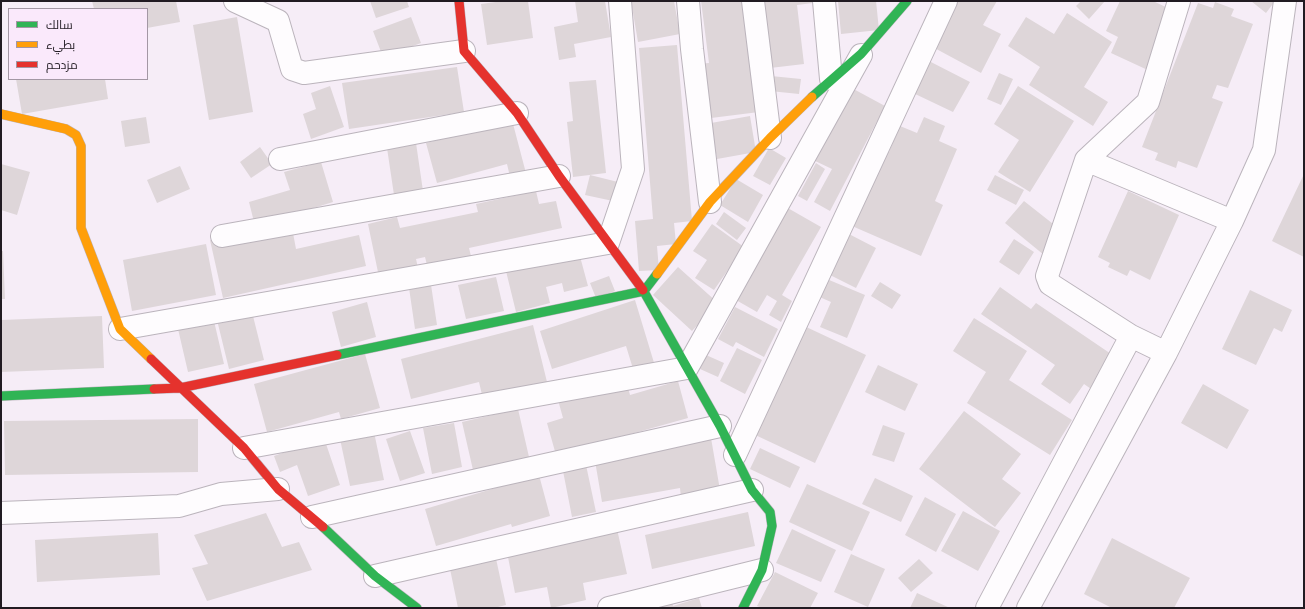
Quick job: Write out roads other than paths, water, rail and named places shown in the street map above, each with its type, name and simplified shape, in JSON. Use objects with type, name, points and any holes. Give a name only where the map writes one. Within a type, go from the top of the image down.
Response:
[{"type":"street","points":[[235,1],[278,21],[292,69],[304,73],[464,51]]},
{"type":"street","points":[[459,1],[464,51],[517,113],[559,176],[644,291],[720,426],[752,490],[770,512],[772,526],[762,570],[743,608]]},
{"type":"street","points":[[608,243],[633,169],[620,1]]},
{"type":"street","points":[[688,1],[692,49],[710,202]]},
{"type":"street","points":[[753,1],[770,138]]},
{"type":"street","points":[[824,1],[831,79]]},
{"type":"street","points":[[735,455],[946,1]]},
{"type":"street","points":[[1166,353],[1131,336],[1050,284],[1047,276],[1086,160],[1148,102],[1179,1]]},
{"type":"street","points":[[1028,608],[1166,353],[1232,221],[1264,150],[1285,1]]},
{"type":"street","points":[[687,368],[861,54],[903,3]]},
{"type":"street","points":[[1,396],[180,388],[644,291],[710,202],[770,138],[831,79],[861,54]]},
{"type":"street","points":[[280,159],[517,113]]},
{"type":"street","points":[[1,114],[66,129],[76,135],[81,146],[81,228],[120,329],[244,448],[278,489],[312,517],[375,576],[417,608]]},
{"type":"street","points":[[1086,160],[1232,221]]},
{"type":"street","points":[[222,236],[559,176]]},
{"type":"street","points":[[120,329],[608,243]]},
{"type":"street","points":[[987,608],[1131,336]]},
{"type":"street","points":[[244,448],[687,368]]},
{"type":"street","points":[[312,517],[720,426]]},
{"type":"street","points":[[1,513],[179,506],[221,494],[278,489]]},
{"type":"street","points":[[375,576],[752,490]]},
{"type":"street","points":[[609,608],[762,570]]}]
